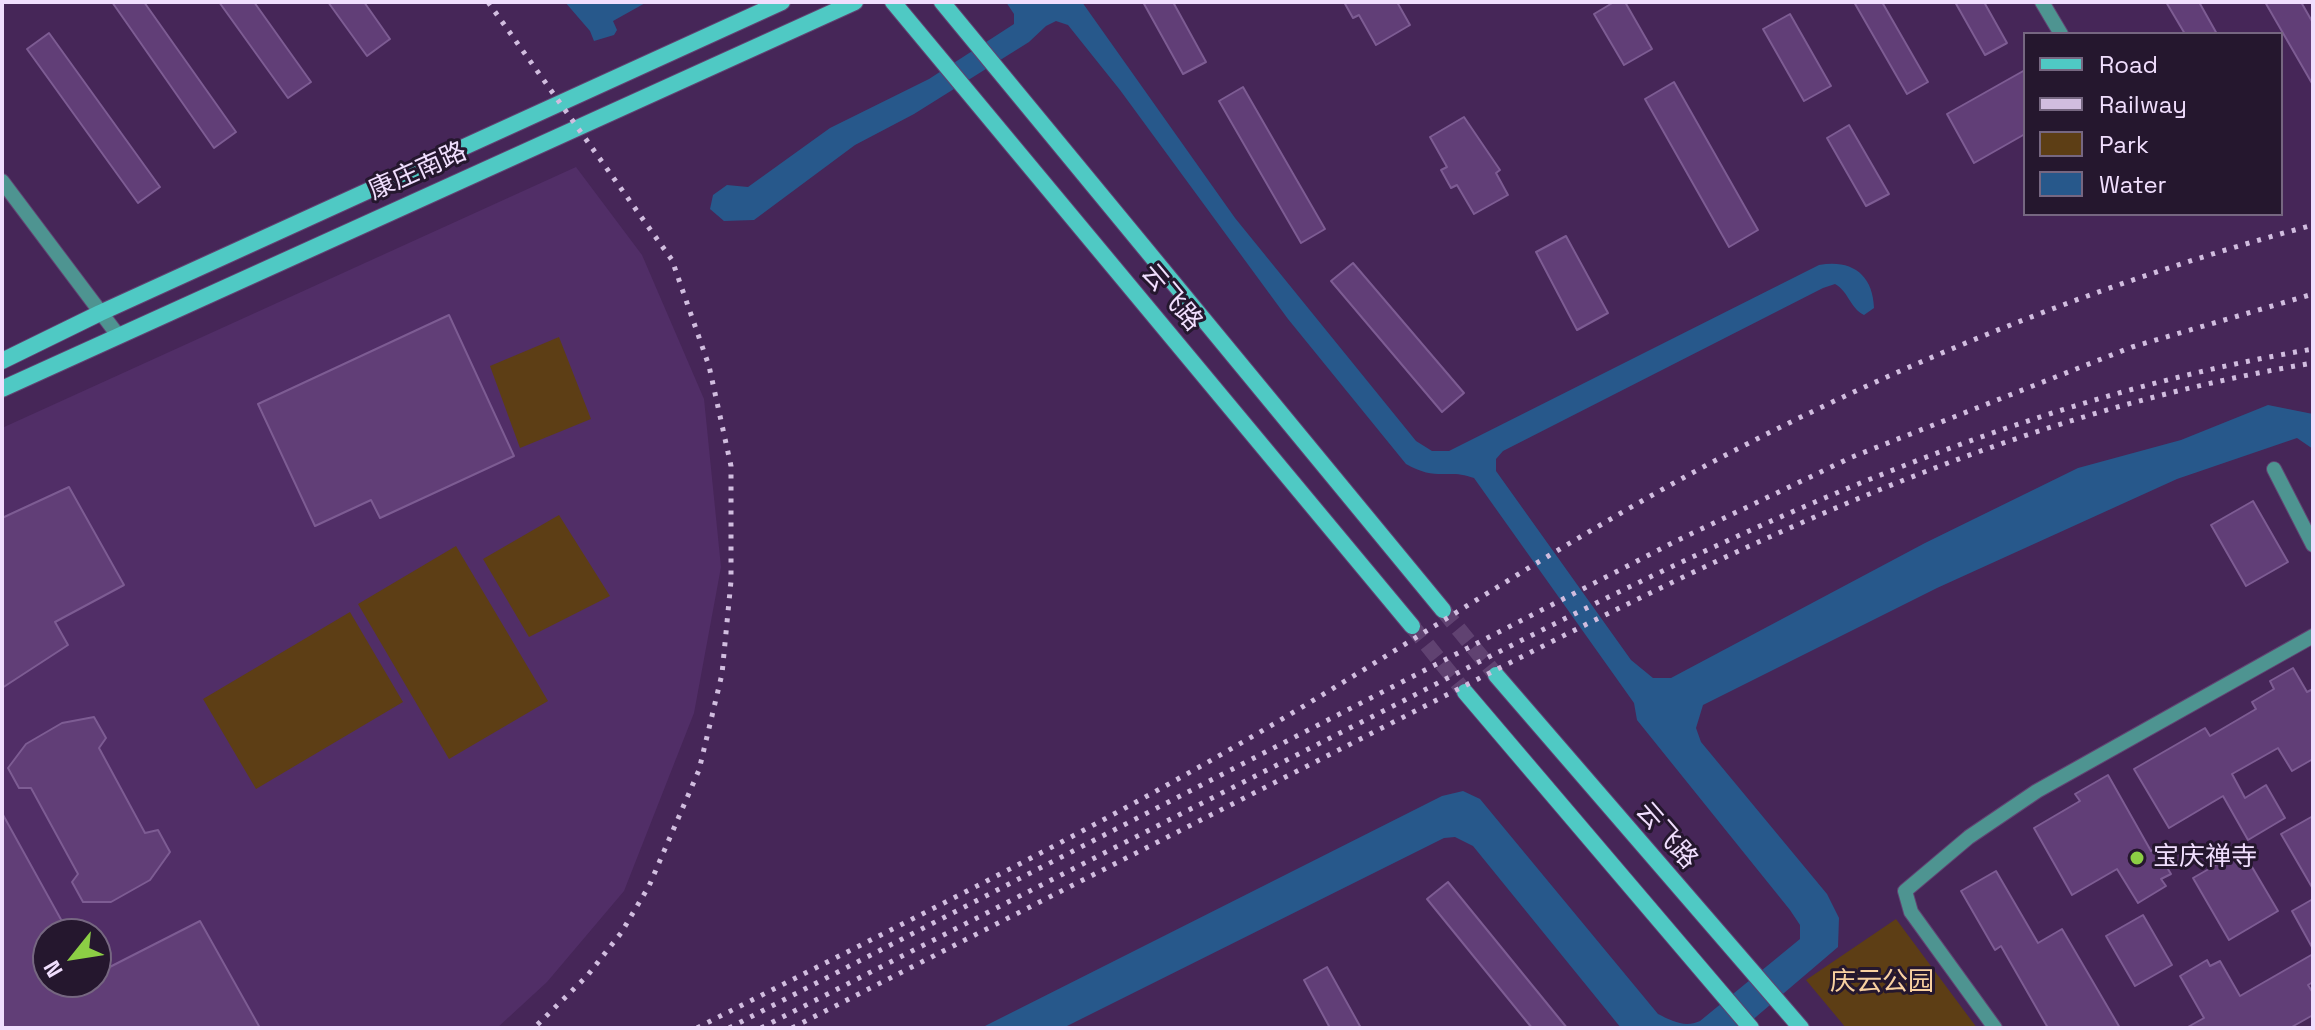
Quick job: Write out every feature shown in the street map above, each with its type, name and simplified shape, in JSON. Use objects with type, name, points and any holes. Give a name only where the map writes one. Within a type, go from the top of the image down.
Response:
[{"type":"main road","name":"康庄南路","points":[[2,361],[100,313],[782,2]]},
{"type":"main road","name":"康庄南路","points":[[2,389],[117,334],[855,2]]},
{"type":"main road","name":"云飞路","points":[[893,2],[1412,626]]},
{"type":"main road","name":"云飞路","points":[[942,2],[1443,610]]},
{"type":"main road","name":"云飞路","points":[[1496,675],[1798,1024]]},
{"type":"main road","points":[[1465,692],[1751,1028]]},
{"type":"street","points":[[2042,2],[2060,32]]},
{"type":"street","points":[[2,181],[117,334]]},
{"type":"street","points":[[2274,469],[2313,545]]},
{"type":"street","points":[[1995,1028],[1911,912],[1905,891],[1969,837],[2037,791],[2313,636]]},
{"type":"shaded area","points":[[576,167],[642,255],[704,399],[721,567],[694,713],[624,891],[547,982],[497,1028],[2,1028],[2,428]]},
{"type":"green space","points":[[559,337],[591,419],[520,448],[490,366]]},
{"type":"green space","points":[[559,515],[610,596],[529,637],[483,559]]},
{"type":"green space","points":[[456,546],[548,701],[449,759],[358,604]]},
{"type":"green space","points":[[350,612],[403,702],[256,789],[203,699]]},
{"type":"green space","name":"庆云公园","points":[[1896,919],[1977,1028],[1846,1028],[1806,980]]},
{"type":"water","points":[[565,2],[647,2],[613,21],[617,30],[614,35],[594,41],[590,31]]},
{"type":"water","points":[[1006,2],[1082,2],[1235,218],[1416,441],[1432,451],[1449,451],[1819,265],[1841,264],[1865,278],[1873,296],[1874,308],[1864,315],[1835,284],[1823,288],[1503,451],[1496,459],[1496,471],[1631,660],[1653,678],[1671,678],[1925,543],[2078,468],[2181,440],[2268,405],[2313,414],[2313,449],[2297,438],[2177,479],[1937,588],[1703,705],[1696,728],[1701,742],[1827,894],[1839,918],[1838,947],[1743,1028],[1621,1028],[1473,846],[1455,837],[1444,838],[1063,1028],[981,1028],[1442,796],[1463,791],[1480,799],[1658,1014],[1668,1019],[1684,1024],[1700,1021],[1800,939],[1800,925],[1790,910],[1637,720],[1634,703],[1474,478],[1434,474],[1406,464],[1288,319],[1120,90],[1068,25],[1056,21],[1046,26],[1029,42],[914,114],[855,145],[754,220],[724,221],[710,209],[713,195],[727,185],[748,187],[830,128],[929,79],[1014,24],[1014,14]]},
{"type":"building","points":[[112,2],[144,2],[236,132],[214,148]]},
{"type":"building","points":[[219,2],[254,2],[311,82],[288,98]]},
{"type":"building","points":[[328,2],[364,2],[390,39],[367,56]]},
{"type":"building","points":[[1143,2],[1173,2],[1206,62],[1183,74]]},
{"type":"building","points":[[1344,2],[1397,2],[1410,25],[1376,45],[1359,15],[1353,18]]},
{"type":"building","points":[[1614,2],[1625,2],[1652,49],[1624,65],[1594,14]]},
{"type":"building","points":[[1854,2],[1882,2],[1928,82],[1907,94]]},
{"type":"building","points":[[1955,2],[1984,2],[2007,43],[1985,55]]},
{"type":"building","points":[[2166,2],[2199,2],[2216,32],[2184,32]]},
{"type":"building","points":[[2265,2],[2301,2],[2313,23],[2313,85],[2283,32]]},
{"type":"building","points":[[1790,14],[1831,86],[1804,101],[1763,29]]},
{"type":"building","points":[[49,33],[160,187],[138,203],[27,49]]},
{"type":"building","points":[[2023,71],[2023,135],[1974,163],[1947,114]]},
{"type":"building","points":[[1674,82],[1758,230],[1729,247],[1645,99]]},
{"type":"building","points":[[1243,87],[1325,229],[1301,243],[1219,101]]},
{"type":"building","points":[[1464,117],[1500,170],[1496,173],[1508,195],[1474,214],[1457,185],[1451,188],[1441,170],[1447,167],[1430,137]]},
{"type":"building","points":[[1849,125],[1889,194],[1866,206],[1827,138]]},
{"type":"building","points":[[1566,236],[1608,313],[1577,330],[1536,252]]},
{"type":"building","points":[[1353,263],[1464,393],[1442,412],[1331,281]]},
{"type":"building","points":[[449,315],[514,456],[380,518],[371,500],[315,526],[258,404]]},
{"type":"building","points":[[69,487],[124,585],[55,622],[68,645],[2,688],[2,518]]},
{"type":"building","points":[[2253,501],[2288,562],[2246,586],[2211,525]]},
{"type":"building","points":[[2293,668],[2307,692],[2313,689],[2313,759],[2292,771],[2278,748],[2232,774],[2245,798],[2266,785],[2285,818],[2248,840],[2223,796],[2169,828],[2134,769],[2205,728],[2210,736],[2256,709],[2252,702],[2274,689],[2270,681]]},
{"type":"building","points":[[94,717],[106,738],[99,748],[145,833],[158,830],[170,852],[150,880],[111,902],[83,902],[72,882],[78,874],[31,788],[19,788],[8,768],[26,744],[62,723]]},
{"type":"building","points":[[2108,775],[2151,851],[2155,848],[2171,874],[2161,879],[2166,886],[2138,903],[2117,869],[2072,895],[2034,828],[2080,801],[2075,794]]},
{"type":"building","points":[[2,813],[60,918],[32,918],[32,998],[112,998],[112,966],[200,921],[260,1028],[2,1028]]},
{"type":"building","points":[[2313,816],[2313,889],[2281,834]]},
{"type":"building","points":[[2242,850],[2278,911],[2229,940],[2193,878]]},
{"type":"building","points":[[1996,871],[2038,943],[2062,929],[2120,1028],[2048,1028],[2001,946],[1995,950],[1961,891]]},
{"type":"building","points":[[1448,882],[1567,1028],[1532,1028],[1427,899]]},
{"type":"building","points":[[2313,899],[2313,949],[2292,911]]},
{"type":"building","points":[[2143,915],[2172,965],[2135,986],[2106,936]]},
{"type":"building","points":[[2313,954],[2313,982],[2308,985],[2313,993],[2313,1015],[2290,1028],[2186,1028],[2204,1018],[2180,976],[2207,960],[2210,966],[2220,961],[2240,996]]},
{"type":"building","points":[[1327,967],[1361,1028],[1330,1028],[1304,980]]},
{"type":"tunnel","points":[[1443,610],[1496,675]]},
{"type":"tunnel","points":[[1412,626],[1465,692]]},
{"type":"railway","points":[[488,2],[672,260],[709,366],[731,466],[731,581],[722,674],[699,770],[649,886],[621,933],[587,976],[534,1028]]},
{"type":"railway","points":[[697,1028],[1170,783],[1295,711],[1586,533],[1777,429],[1851,393],[2002,328],[2157,272],[2313,225]]},
{"type":"railway","points":[[729,1028],[1674,542],[1852,457],[2132,347],[2313,294]]},
{"type":"railway","points":[[761,1028],[1510,646],[1731,539],[1958,445],[2074,406],[2192,374],[2313,349]]},
{"type":"railway","points":[[792,1028],[1641,597],[1857,499],[1967,456],[2079,418],[2194,387],[2313,363]]},
{"type":"place","name":"宝庆禅寺","points":[[2137,858]]}]
